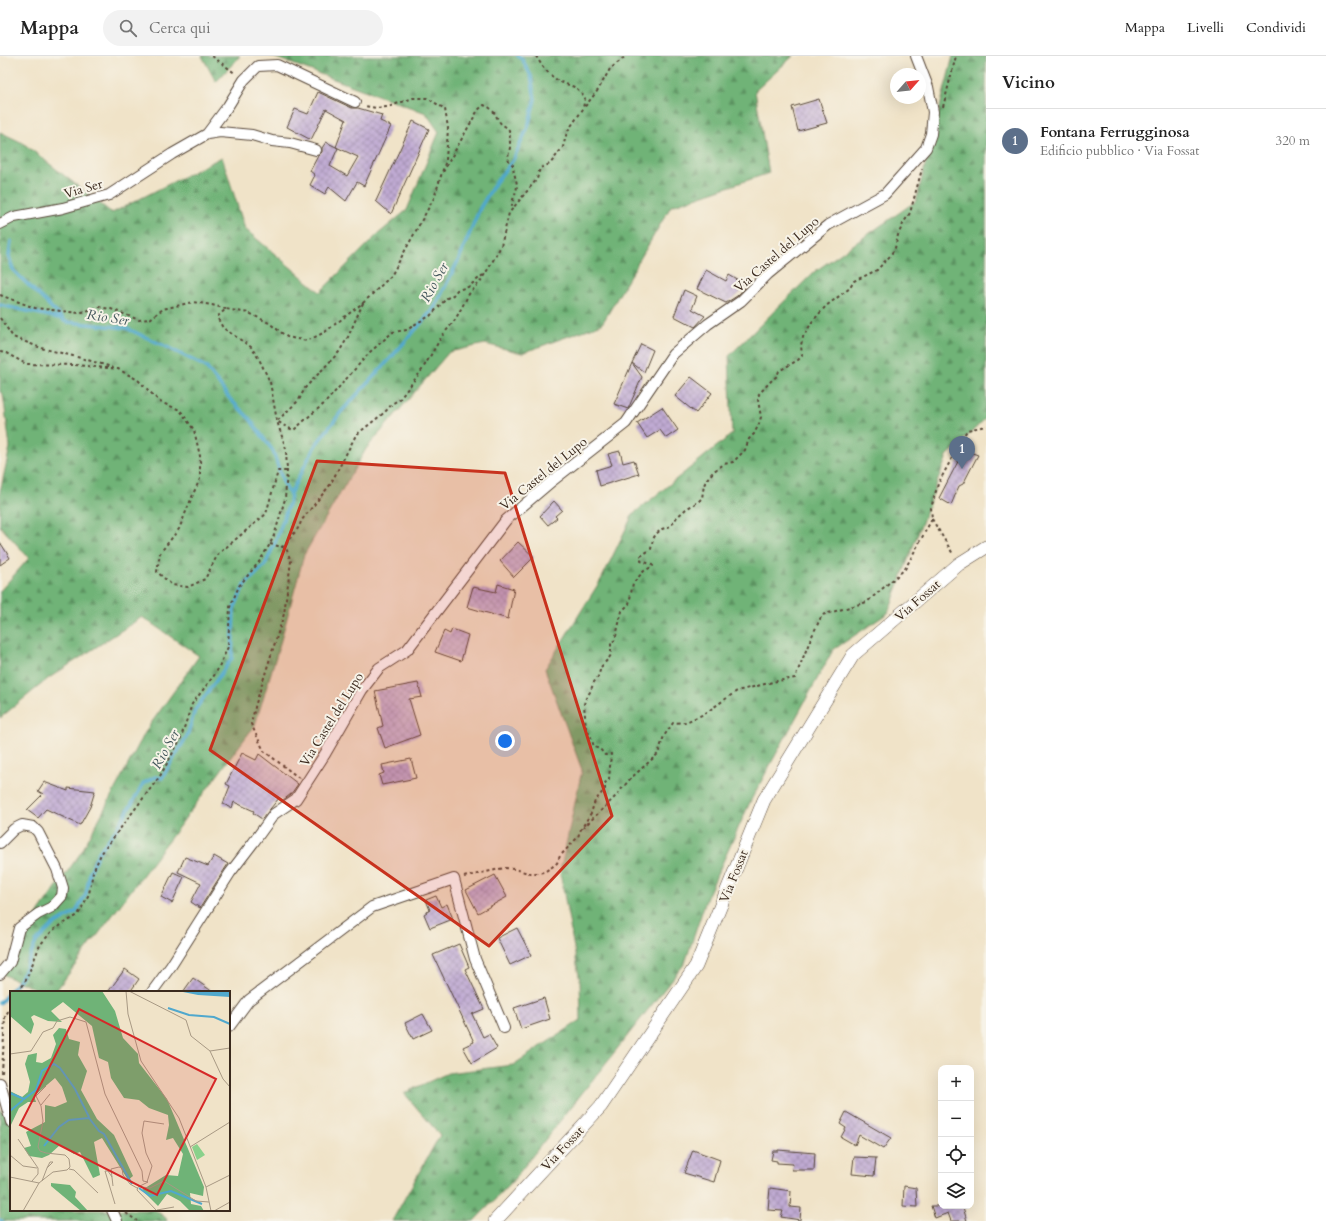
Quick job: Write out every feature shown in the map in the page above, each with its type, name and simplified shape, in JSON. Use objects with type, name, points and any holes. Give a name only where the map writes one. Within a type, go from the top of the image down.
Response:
[{"type":"street","name":"Via Castel del Lupo","points":[[153,991],[171,966],[230,873],[274,814],[296,799],[326,754],[362,690],[379,668],[407,650],[506,520],[552,481],[626,423],[673,354],[708,324],[745,298],[768,274],[828,225],[885,194],[926,148],[931,134],[934,112],[928,87],[916,56]]},
{"type":"street","name":"Via Ser","points":[[207,134],[228,106],[244,80],[258,66],[277,65],[355,102]]},
{"type":"street","name":"Via Ser","points":[[0,224],[14,217],[63,208],[109,195],[172,154],[207,134],[220,132],[252,135],[316,150]]},
{"type":"street","name":"Via Fossat","points":[[495,1221],[601,1106],[696,966],[764,800],[853,655],[959,564],[986,547]]},
{"type":"street","points":[[0,843],[14,829],[22,825],[33,827],[38,832],[57,869],[62,888],[62,896],[52,907],[38,914],[19,928],[10,962],[0,974]]},
{"type":"street","points":[[230,1026],[249,1000],[372,907],[454,879],[475,959],[504,1028]]},
{"type":"street","points":[[1,1086],[10,1094]]},
{"type":"street","points":[[1,1086],[10,1118]]},
{"type":"street","points":[[112,1211],[117,1221]]},
{"type":"path","points":[[212,56],[244,80]]},
{"type":"path","points":[[536,56],[542,66],[556,80],[579,89],[585,98],[583,109]]},
{"type":"path","points":[[281,547],[286,545],[288,539],[300,526],[301,520],[330,485],[356,436],[385,412],[393,403],[399,400],[422,370],[442,336],[455,320],[469,294],[485,273],[501,246],[509,213],[512,208],[538,179],[540,168],[550,164],[563,147],[567,132],[598,90],[610,70],[626,56]]},
{"type":"path","points":[[942,110],[956,56]]},
{"type":"path","points":[[0,295],[35,308],[79,313],[99,307],[111,309],[139,320],[150,319],[163,309],[193,302],[249,313],[270,323],[287,337],[307,341],[326,332],[364,302],[391,276],[434,198],[446,160],[448,128],[445,109],[427,98],[413,98],[388,107],[366,106],[355,102]]},
{"type":"path","points":[[440,177],[478,110],[484,105],[489,107],[497,116],[498,121],[509,130],[510,148],[508,159],[513,165],[517,184],[512,208]]},
{"type":"path","points":[[454,879],[504,868],[515,869],[528,873],[544,872],[557,863],[560,856],[578,837],[580,830],[591,813],[595,801],[605,789],[605,783],[609,779],[612,760],[611,754],[605,755],[600,749],[594,747],[591,736],[586,728],[584,704],[594,682],[598,677],[600,667],[611,655],[611,644],[615,640],[622,612],[629,604],[633,583],[644,571],[653,566],[641,561],[641,556],[651,549],[653,539],[656,534],[671,526],[677,517],[702,498],[704,485],[714,471],[724,464],[733,462],[745,450],[749,439],[754,434],[759,424],[761,417],[758,400],[759,394],[780,372],[802,356],[801,345],[803,337],[812,322],[826,306],[850,288],[854,281],[877,270],[890,256],[895,248],[898,235],[912,206],[926,148]]},
{"type":"path","points":[[277,421],[294,430],[325,403],[370,352],[393,332],[407,330],[417,322],[430,316],[457,290],[468,287],[485,273]]},
{"type":"path","points":[[277,421],[299,400],[305,388],[340,352],[364,302]]},
{"type":"path","points":[[20,991],[26,980],[40,945],[53,930],[78,915],[89,894],[93,872],[101,854],[160,776],[180,740],[192,704],[216,673],[228,647],[230,607],[239,586],[259,562],[271,544],[275,533],[285,499],[287,471],[286,449],[277,421],[270,382],[260,359],[251,347],[223,328],[217,316],[226,309]]},
{"type":"path","points":[[0,318],[13,337],[41,348],[118,369],[138,380],[160,402],[180,410],[194,430],[200,456],[200,479],[179,529],[160,553],[157,572],[172,586],[188,588],[205,579],[218,554],[266,514],[278,471],[287,471]]},
{"type":"path","points":[[0,352],[6,353],[26,364],[75,364],[118,369]]},
{"type":"path","points":[[959,564],[932,519],[931,508],[938,484],[967,430],[986,426]]},
{"type":"path","points":[[580,830],[614,798],[630,779],[658,754],[664,736],[672,723],[686,722],[704,714],[737,691],[795,678],[822,615],[867,602],[873,597],[905,569],[932,519]]},
{"type":"path","points":[[271,544],[286,548],[291,561],[284,614],[250,724],[264,751],[306,784]]},
{"type":"path","points":[[1,1086],[4,1017],[10,1008]]},
{"type":"path","points":[[122,1211],[137,1221]]},
{"type":"highlighted area","points":[[317,461],[505,473],[612,816],[489,946],[210,750]]},
{"type":"green space","points":[[202,56],[240,56],[216,82]]},
{"type":"green space","points":[[271,56],[793,56],[755,91],[769,173],[671,206],[602,324],[522,353],[485,344],[449,352],[366,449],[304,555],[281,640],[255,725],[56,991],[41,991],[2,974],[40,910],[82,851],[147,729],[199,656],[142,617],[49,678],[0,718],[0,591],[29,558],[0,526],[0,492],[10,447],[3,394],[0,392],[0,132],[23,143],[112,213],[222,157],[245,229],[320,292],[377,235],[407,210],[439,132],[426,113]]},
{"type":"green space","points":[[953,56],[986,56],[986,418],[947,456],[888,613],[833,650],[751,800],[707,897],[685,963],[511,1183],[474,1221],[392,1221],[440,1135],[404,1093],[448,1073],[513,1065],[581,1020],[580,981],[560,872],[582,770],[545,669],[602,578],[633,514],[732,434],[729,356],[814,272],[916,201]]},
{"type":"green space","points":[[0,1110],[10,1115],[10,1211],[156,1211],[166,1218],[167,1221],[0,1221]]},
{"type":"building","points":[[318,92],[352,108],[358,108],[382,115],[380,121],[391,126],[364,186],[357,182],[346,201],[329,187],[325,194],[310,185],[315,175],[310,171],[318,156],[322,152],[322,148],[326,142],[336,147],[346,120],[326,109],[311,140],[287,127],[295,109],[308,114]],"holes":[[[336,147],[358,157],[347,176],[330,166],[338,148]]]},
{"type":"building","points":[[819,99],[827,123],[798,131],[792,107]]},
{"type":"building","points":[[413,121],[429,129],[391,214],[376,201]]},
{"type":"building","points":[[706,270],[726,281],[729,275],[746,285],[745,288],[737,296],[726,303],[697,289]]},
{"type":"building","points":[[684,290],[697,296],[692,309],[705,316],[695,327],[674,316]]},
{"type":"building","points":[[641,344],[653,350],[644,372],[632,363]]},
{"type":"building","points":[[632,363],[642,377],[628,409],[614,404]]},
{"type":"building","points":[[691,377],[712,393],[696,413],[675,396]]},
{"type":"building","points":[[662,407],[678,430],[666,438],[660,430],[647,438],[637,423]]},
{"type":"building","points":[[964,450],[978,455],[963,484],[959,486],[951,505],[939,498]]},
{"type":"building","points":[[620,451],[623,463],[634,460],[639,474],[600,486],[596,470],[612,465],[608,454]]},
{"type":"building","points":[[554,501],[562,510],[555,516],[557,518],[548,525],[540,516]]},
{"type":"building","points":[[0,542],[10,558],[0,565]]},
{"type":"building","points":[[518,542],[534,557],[514,577],[500,561]]},
{"type":"building","points":[[498,584],[514,589],[508,619],[467,607],[473,587],[496,592]]},
{"type":"building","points":[[452,629],[468,635],[461,661],[435,652],[444,631],[450,634]]},
{"type":"building","points":[[418,683],[422,697],[409,699],[420,735],[385,748],[378,728],[383,726],[375,691]]},
{"type":"building","points":[[242,753],[256,760],[259,754],[298,784],[291,794],[282,801],[279,798],[262,819],[253,813],[254,811],[234,802],[232,808],[223,804],[230,786],[226,784]]},
{"type":"building","points":[[411,759],[416,778],[382,785],[379,775],[384,773],[382,765]]},
{"type":"building","points":[[44,782],[68,791],[68,788],[95,791],[90,807],[80,825],[46,809],[38,818],[27,810],[43,794],[38,791]]},
{"type":"building","points":[[214,856],[228,864],[200,908],[191,902],[201,883],[178,872],[185,857],[208,866]]},
{"type":"building","points":[[173,872],[184,877],[172,903],[161,897]]},
{"type":"building","points":[[495,875],[507,897],[478,913],[466,890]]},
{"type":"building","points":[[436,896],[441,907],[447,904],[453,919],[430,928],[424,914],[430,910],[426,900]]},
{"type":"building","points":[[517,928],[531,955],[510,965],[497,938]]},
{"type":"building","points":[[459,944],[469,967],[465,969],[484,1009],[472,1014],[483,1037],[489,1034],[497,1048],[472,1063],[463,1047],[474,1042],[433,955]]},
{"type":"building","points":[[125,969],[139,979],[131,991],[109,991]]},
{"type":"building","points":[[193,978],[212,991],[184,991]]},
{"type":"building","points":[[544,998],[550,1019],[521,1029],[514,1008]]},
{"type":"building","points":[[423,1014],[432,1030],[413,1039],[405,1023]]},
{"type":"building","points":[[846,1112],[891,1138],[883,1149],[859,1135],[855,1145],[841,1137],[846,1128],[840,1124]]},
{"type":"building","points":[[693,1150],[720,1160],[714,1182],[684,1173]]},
{"type":"building","points":[[778,1150],[815,1153],[814,1170],[792,1170],[793,1164],[777,1163],[777,1161],[771,1160],[773,1151]]},
{"type":"building","points":[[854,1157],[876,1158],[874,1176],[852,1174]]},
{"type":"building","points":[[904,1186],[916,1188],[917,1207],[903,1206]]},
{"type":"building","points":[[770,1188],[791,1191],[790,1207],[801,1208],[800,1220],[781,1217],[783,1211],[768,1210]]},
{"type":"building","points":[[931,1206],[938,1206],[938,1209],[964,1209],[967,1221],[951,1221],[948,1213],[935,1218]]},
{"type":"waterway","name":"Rio Ser","points":[[290,494],[315,446],[341,412],[435,307],[459,259],[480,208],[495,183],[513,160],[528,127],[535,99],[531,76],[522,59],[518,56]]},
{"type":"waterway","name":"Rio Ser","points":[[11,241],[9,256],[13,270],[62,318]]},
{"type":"waterway","name":"Rio Ser","points":[[0,305],[63,319],[64,321],[68,322],[126,328],[206,367],[230,399],[250,419],[273,451],[283,482],[291,497],[275,543],[265,565],[244,586],[234,609],[232,658],[195,710],[187,736],[162,778],[155,777],[144,783],[118,827],[98,853],[90,872],[86,894],[76,912],[52,926],[36,942],[21,978],[10,991]]},
{"type":"waterway","name":"Rio Ser","points":[[0,1003],[10,991]]},
{"type":"place","name":"Fontana Ferrugginosa","points":[[962,469]]}]
